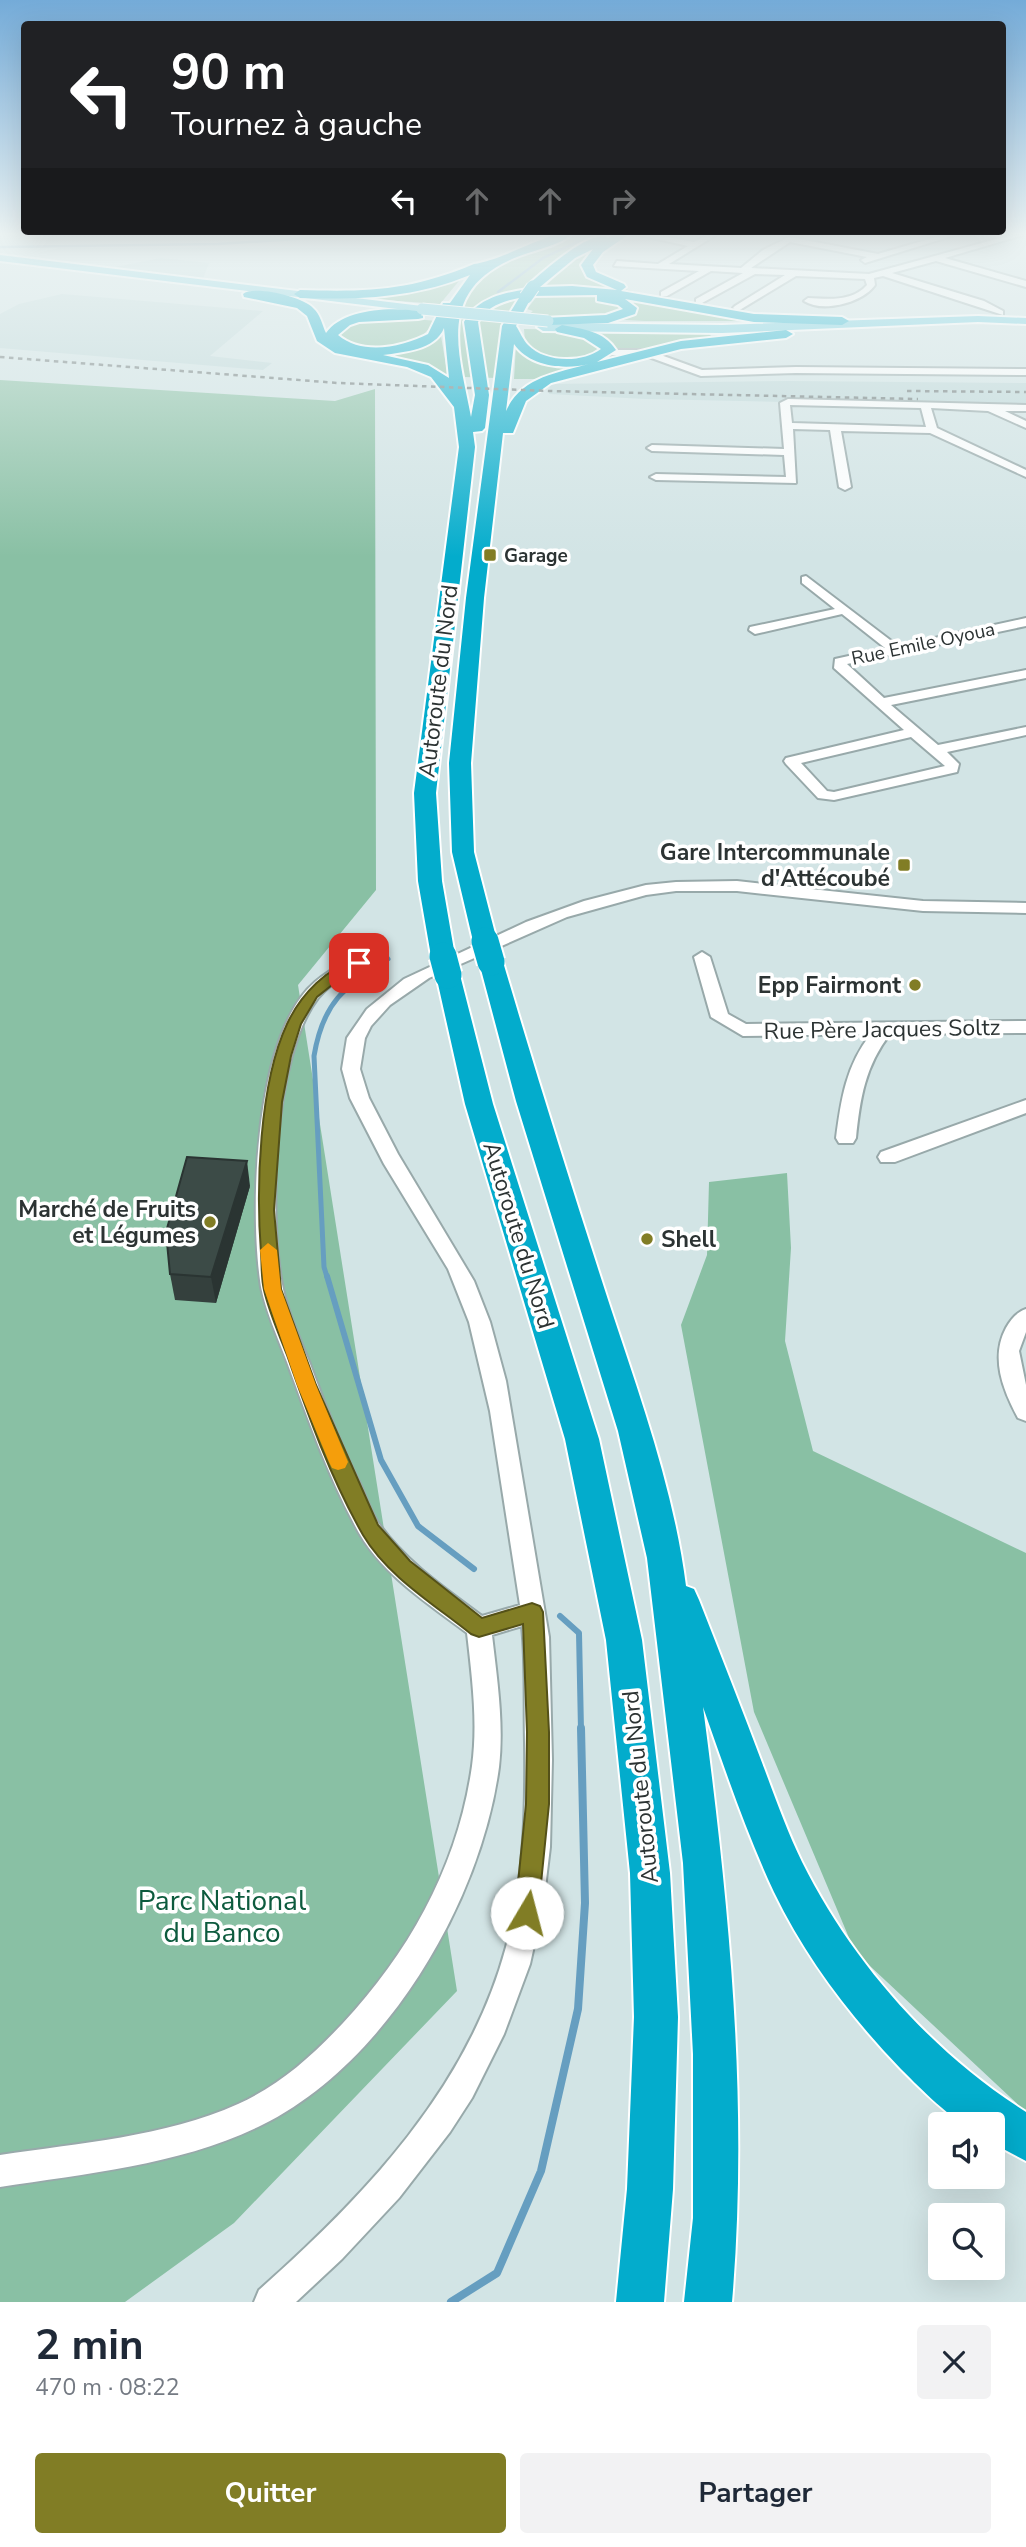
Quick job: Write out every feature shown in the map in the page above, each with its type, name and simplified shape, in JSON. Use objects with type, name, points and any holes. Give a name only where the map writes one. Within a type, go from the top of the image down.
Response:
[{"type":"highway","points":[[328,342],[337,348],[434,372],[445,382],[454,401],[463,407]]},
{"type":"highway","points":[[338,342],[365,350],[392,350],[423,342]]},
{"type":"highway","name":"Autoroute du Nord","points":[[451,342],[463,407],[467,447],[425,793],[430,881],[446,965],[479,1104],[582,1439],[624,1640],[650,1873],[656,2017],[650,2189],[640,2302]]},
{"type":"highway","points":[[462,499],[475,447],[482,395],[473,342]]},
{"type":"highway","name":"Autoroute du Nord","points":[[508,342],[475,598],[460,775],[463,852],[530,1101],[634,1431],[665,1558],[703,1863],[715,2054],[716,2218],[708,2302]]},
{"type":"highway","points":[[521,342],[524,349],[547,359],[584,361],[607,353],[609,347],[603,342]]},
{"type":"highway","points":[[490,478],[503,457],[512,409],[523,393],[546,380],[696,342]]},
{"type":"highway","points":[[665,1558],[770,1833],[796,1892],[837,1958],[888,2025],[947,2081],[1026,2138]]},
{"type":"street","points":[[607,353],[647,353],[701,373],[796,370],[1026,372]]},
{"type":"street","points":[[656,477],[792,481],[786,426],[785,403],[788,402],[1026,408]]},
{"type":"street","points":[[925,405],[932,430]]},
{"type":"street","points":[[990,408],[1026,425]]},
{"type":"street","points":[[786,426],[932,430],[1026,474]]},
{"type":"street","points":[[835,428],[845,487]]},
{"type":"street","points":[[652,448],[789,452]]},
{"type":"street","points":[[806,580],[893,648]]},
{"type":"street","points":[[755,630],[845,610]]},
{"type":"street","name":"Rue Emile Oyoua","points":[[936,750],[841,668],[839,662],[893,648],[1026,622]]},
{"type":"street","points":[[881,703],[1026,674]]},
{"type":"street","points":[[936,750],[1026,731]]},
{"type":"street","points":[[914,732],[791,761],[823,795],[834,796],[952,769],[952,764],[936,750]]},
{"type":"street","points":[[271,2302],[346,2230],[423,2142],[457,2094],[480,2054],[505,1996],[524,1933],[538,1804],[538,1732],[532,1612],[499,1398],[489,1354],[469,1293],[452,1258],[395,1167],[360,1100],[351,1072],[352,1049],[359,1028],[397,990],[423,974],[583,908],[647,890],[734,885],[932,907],[1026,908]]},
{"type":"street","points":[[0,2171],[104,2155],[192,2136],[282,2098],[331,2058],[384,2001],[427,1941],[460,1870],[486,1762],[486,1687],[479,1628],[403,1567],[371,1531],[345,1479],[306,1385],[272,1289],[266,1210],[274,1102],[283,1056],[294,1024],[311,995],[342,970],[375,957]]},
{"type":"street","name":"Rue Père Jacques Soltz","points":[[702,957],[720,1017],[743,1030],[1026,1027]]},
{"type":"street","points":[[846,1138],[856,1070],[869,1047],[885,1029]]},
{"type":"street","points":[[888,1157],[1026,1106]]},
{"type":"street","points":[[1026,1317],[1012,1331],[1009,1352],[1009,1370],[1026,1412]]},
{"type":"street","points":[[479,1628],[532,1612]]},
{"type":"shaded area","points":[[0,342],[226,342],[210,356],[272,363],[263,370],[0,348]]},
{"type":"shaded area","points":[[789,381],[1026,383],[1026,407],[646,399],[549,394],[550,384]]},
{"type":"green space","points":[[347,342],[442,342],[448,377],[427,366],[366,353]]},
{"type":"green space","points":[[456,342],[508,342],[496,378],[464,377]]},
{"type":"green space","points":[[524,342],[686,342],[541,379],[514,379],[516,345]]},
{"type":"green space","name":"Parc National du Banco","points":[[0,380],[335,401],[375,389],[376,890],[298,985],[457,1991],[234,2223],[125,2302],[0,2302]]},
{"type":"green space","points":[[787,1173],[791,1248],[785,1341],[813,1451],[1026,1553],[1026,2112],[855,1952],[754,1712],[681,1325],[707,1255],[709,1182]]},
{"type":"building","name":"Marché de Fruits et Légumes","points":[[187,1157],[247,1161],[211,1277],[170,1274],[166,1232]]},
{"type":"waterway","points":[[327,1277],[324,1267],[314,1056],[323,1022],[338,998],[359,978],[388,959]]},
{"type":"waterway","points":[[327,1276],[381,1460],[418,1526],[474,1569]]},
{"type":"waterway","points":[[560,1616],[579,1633],[581,1730]]},
{"type":"waterway","points":[[451,2302],[497,2273],[541,2171],[578,2009],[585,1903],[581,1728]]},
{"type":"railway","points":[[0,357],[338,383],[549,391],[918,399]]},
{"type":"railway","points":[[907,391],[1026,392]]},
{"type":"slow traffic","points":[[268,1250],[272,1289],[306,1385],[338,1462]]},
{"type":"place","name":"Garage","points":[[490,555]]},
{"type":"place","name":"Gare Intercommunale d'Attécoubé","points":[[904,865]]},
{"type":"place","name":"Epp Fairmont","points":[[915,985]]},
{"type":"place","name":"Marché de Fruits et Légumes","points":[[210,1222]]},
{"type":"place","name":"Shell","points":[[647,1239]]},
{"type":"route","points":[[359,963],[342,970],[311,995],[294,1024],[283,1056],[274,1102],[266,1210],[272,1289],[306,1385],[345,1479],[371,1531],[403,1567],[479,1628],[532,1612],[535,1630],[538,1804],[527,1913]]}]
